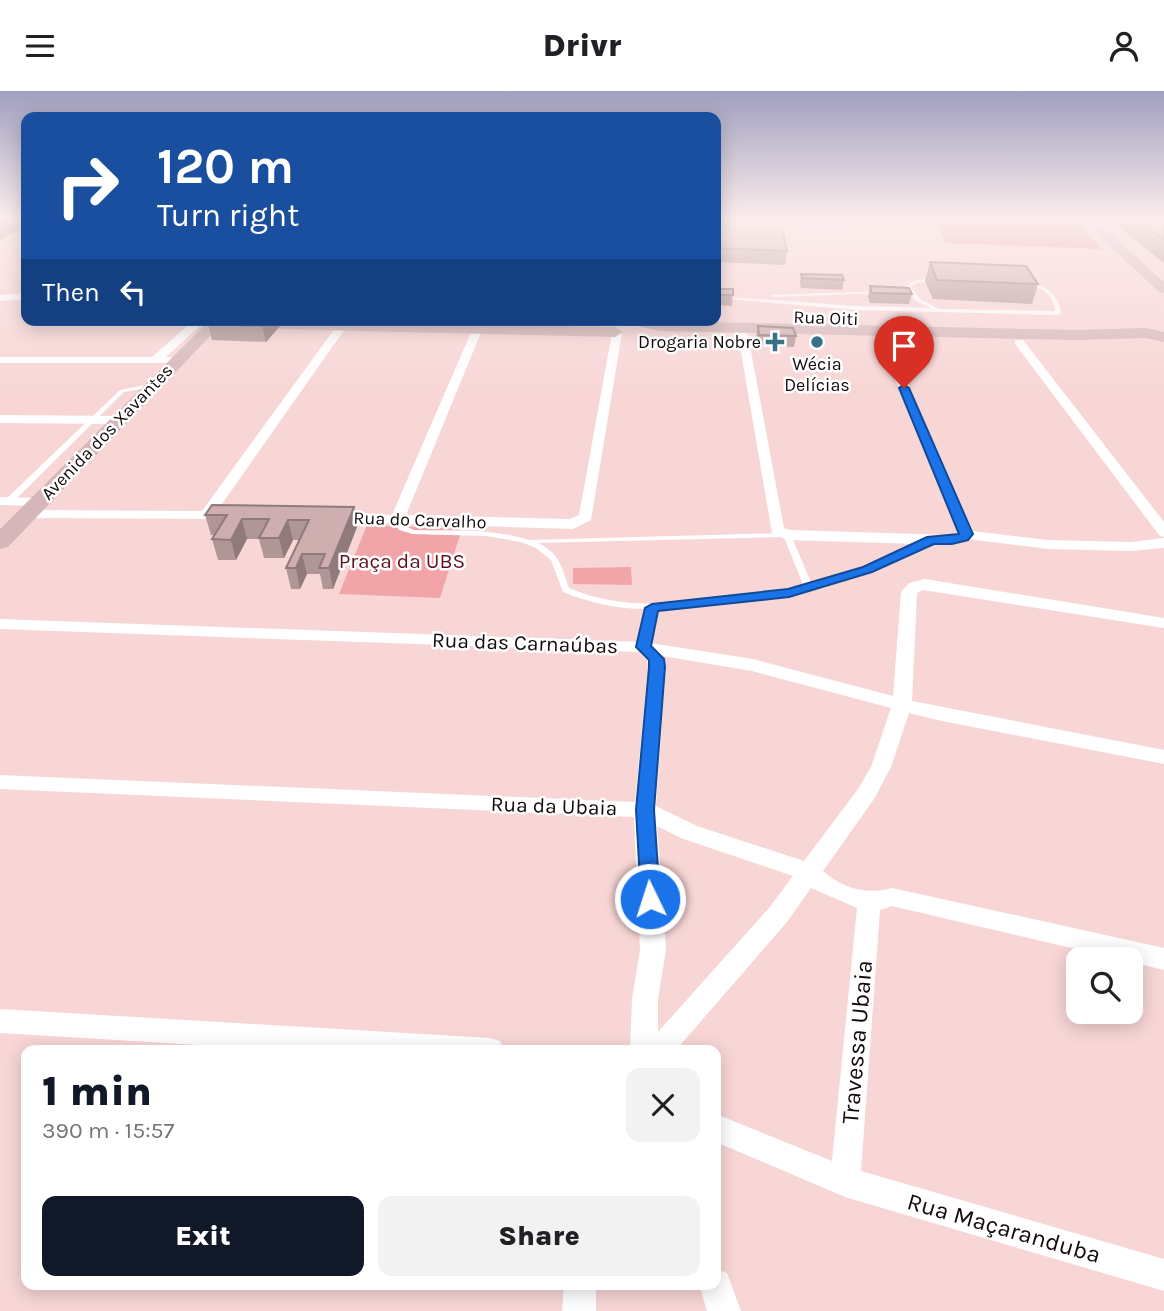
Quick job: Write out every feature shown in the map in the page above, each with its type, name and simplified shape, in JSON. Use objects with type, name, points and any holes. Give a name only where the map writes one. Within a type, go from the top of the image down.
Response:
[{"type":"main road","points":[[1149,275],[1164,289]]},
{"type":"main road","name":"Avenida dos Xavantes","points":[[0,542],[212,326]]},
{"type":"main road","name":"Rua Oiti","points":[[310,326],[429,329],[468,326]]},
{"type":"main road","name":"Rua Oiti","points":[[516,326],[586,326]]},
{"type":"main road","name":"Rua Oiti","points":[[635,326],[743,334],[883,339],[1019,342],[1157,340]]},
{"type":"main road","name":"Rua Oiti","points":[[659,326],[1075,335],[1157,340]]},
{"type":"street","points":[[0,298],[21,296]]},
{"type":"street","name":"Avenida dos Xavantes","points":[[155,360],[211,326]]},
{"type":"street","points":[[397,520],[481,326]]},
{"type":"street","name":"Rua do Carvalho","points":[[316,518],[560,524],[581,521],[586,517],[621,326]]},
{"type":"street","points":[[207,515],[342,327]]},
{"type":"street","points":[[743,334],[782,532],[932,540],[963,536],[1027,545],[1128,547],[1164,544]]},
{"type":"street","points":[[883,339],[963,536]]},
{"type":"street","points":[[1019,342],[1164,532]]},
{"type":"street","points":[[0,359],[177,360]]},
{"type":"street","points":[[0,419],[118,420]]},
{"type":"street","points":[[3,504],[33,508],[247,516]]},
{"type":"street","points":[[663,1045],[778,915],[808,872],[837,838],[881,767],[902,704],[909,592],[912,588],[937,585],[1164,623]]},
{"type":"street","name":"Rua das Carnaúbas","points":[[0,624],[644,647],[753,665],[942,715],[1164,757]]},
{"type":"street","points":[[644,647],[656,659],[657,667],[645,810],[653,950],[645,999],[644,1045]]},
{"type":"street","name":"Rua da Ubaia","points":[[0,782],[645,810],[689,832],[808,872],[822,884],[872,903],[892,897],[1164,960]]},
{"type":"street","name":"Travessa Ubaia","points":[[845,1182],[868,911],[872,903]]},
{"type":"street","points":[[0,1021],[406,1045]]},
{"type":"street","name":"Rua Maçaranduba","points":[[721,1130],[845,1182],[1164,1275]]},
{"type":"street","points":[[579,1311],[580,1290]]},
{"type":"street","points":[[717,1290],[724,1311]]},
{"type":"lane","points":[[896,289],[908,287],[921,280],[947,279]]},
{"type":"lane","points":[[721,297],[856,308],[1058,313],[1058,306],[1046,290],[1035,283],[1016,282]]},
{"type":"lane","points":[[908,287],[918,300],[938,310]]},
{"type":"lane","points":[[749,298],[887,291]]},
{"type":"lane","points":[[3,504],[122,391],[151,386]]},
{"type":"lane","points":[[397,520],[402,527],[413,532],[531,541],[782,532],[809,588]]},
{"type":"lane","points":[[531,541],[552,556],[559,566],[566,590],[580,597],[608,603],[652,608],[789,593],[868,570],[932,540]]},
{"type":"lane","points":[[644,647],[652,608]]},
{"type":"green space","name":"Praça da UBS","points":[[367,525],[462,529],[440,598],[339,594]]},
{"type":"green space","points":[[631,567],[632,585],[573,584],[573,568]]},
{"type":"building","points":[[801,275],[842,275],[844,280],[802,278]]},
{"type":"building","points":[[935,275],[1032,275],[1038,284],[937,280]]},
{"type":"building","points":[[870,286],[909,288],[912,294],[872,293]]},
{"type":"building","points":[[721,289],[733,289],[733,295],[721,295]]},
{"type":"building","points":[[758,326],[793,328],[796,336],[759,335]]},
{"type":"building","points":[[212,505],[354,507],[329,568],[319,568],[325,554],[302,554],[296,568],[286,568],[309,520],[288,520],[279,538],[259,538],[269,519],[242,519],[231,540],[212,539],[227,515],[205,515]]},
{"type":"place","name":"Drogaria Nobre","points":[[775,342]]},
{"type":"place","name":"Wécia Delícias","points":[[817,342]]},
{"type":"route","points":[[650,899],[645,810],[657,667],[656,659],[644,647],[652,608],[789,593],[868,570],[932,540],[964,537],[967,534],[904,388]]}]
